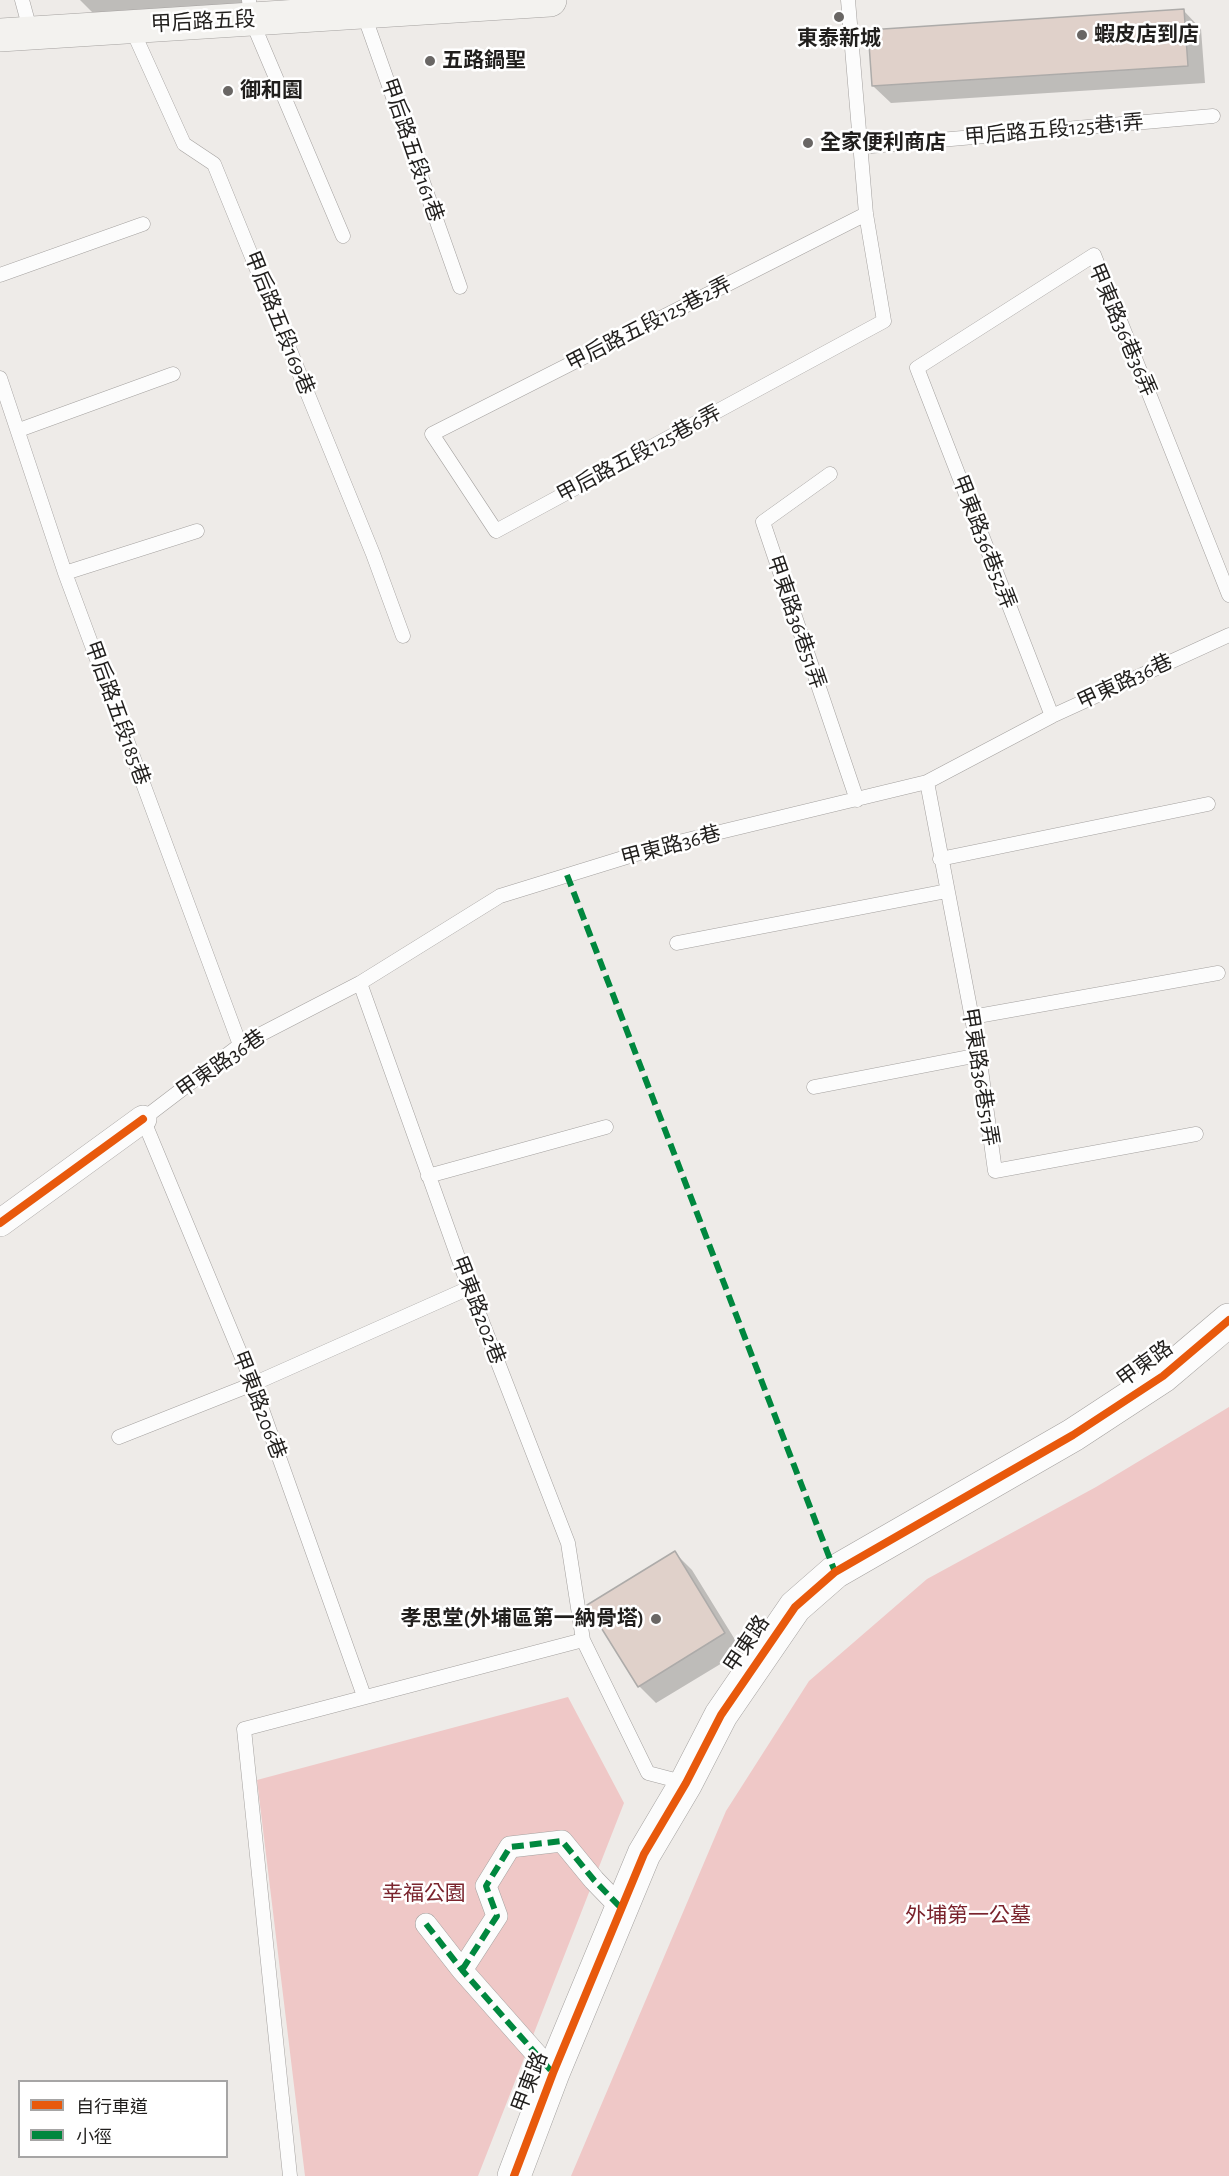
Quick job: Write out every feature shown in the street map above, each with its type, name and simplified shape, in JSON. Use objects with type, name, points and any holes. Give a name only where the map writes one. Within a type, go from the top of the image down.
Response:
[{"type":"main road","name":"甲后路五段","points":[[15,34],[131,26],[250,10],[363,12],[537,0]]},
{"type":"street","points":[[0,1223],[143,1119]]},
{"type":"street","name":"甲東路","points":[[514,2176],[552,2073],[644,1854],[686,1783],[721,1715],[795,1607],[835,1572],[1073,1435],[1163,1376],[1229,1320]]},
{"type":"street","points":[[462,1970],[497,1916],[486,1886],[510,1847],[562,1841],[594,1880],[622,1908]]},
{"type":"street","points":[[426,1924],[462,1970],[552,2073]]},
{"type":"lane","points":[[15,34],[22,0]]},
{"type":"lane","points":[[848,0],[866,214]]},
{"type":"lane","points":[[250,10],[343,237]]},
{"type":"lane","name":"甲后路五段161巷","points":[[363,12],[460,287]]},
{"type":"lane","name":"甲后路五段169巷","points":[[131,26],[184,144],[214,164],[373,554],[403,636]]},
{"type":"lane","name":"甲后路五段125巷1弄","points":[[860,147],[1213,116]]},
{"type":"lane","name":"甲后路五段125巷6弄","points":[[432,434],[496,531],[884,321],[866,214]]},
{"type":"lane","name":"甲后路五段125巷2弄","points":[[432,434],[866,214]]},
{"type":"lane","points":[[0,275],[143,224]]},
{"type":"lane","name":"甲東路36巷36弄","points":[[917,368],[1094,255],[1229,595]]},
{"type":"lane","name":"甲東路36巷52弄","points":[[917,368],[1052,716]]},
{"type":"lane","points":[[19,430],[173,374]]},
{"type":"lane","name":"甲后路五段185巷","points":[[0,378],[65,573],[240,1045]]},
{"type":"lane","name":"甲東路36巷51弄","points":[[830,474],[763,522],[856,800]]},
{"type":"lane","points":[[65,573],[197,531]]},
{"type":"lane","name":"甲東路36巷","points":[[143,1119],[240,1045],[360,983],[500,896],[662,846],[927,782],[1052,716],[1229,635]]},
{"type":"lane","name":"甲東路36巷51弄","points":[[927,782],[979,1055],[995,1171],[1196,1134]]},
{"type":"lane","points":[[940,859],[1208,804]]},
{"type":"lane","points":[[677,942],[947,891]]},
{"type":"lane","points":[[972,1017],[1218,973]]},
{"type":"lane","name":"甲東路202巷","points":[[360,983],[469,1288],[568,1543],[583,1640],[648,1773],[686,1783]]},
{"type":"lane","points":[[814,1087],[979,1055]]},
{"type":"lane","name":"甲東路206巷","points":[[143,1119],[253,1384],[364,1696]]},
{"type":"lane","points":[[428,1176],[606,1127]]},
{"type":"lane","points":[[119,1437],[253,1384],[469,1288]]},
{"type":"lane","points":[[290,2176],[244,1729],[583,1640]]},
{"type":"green space","name":"外埔第一公墓","points":[[1229,1407],[1229,2176],[571,2176],[726,1811],[809,1681],[927,1579],[1096,1487]]},
{"type":"green space","name":"幸福公園","points":[[568,1697],[624,1803],[478,2176],[305,2176],[257,1780]]},
{"type":"building","points":[[1184,9],[1188,66],[872,86],[868,30]]},
{"type":"building","name":"孝思堂(外埔區第一納骨塔)","points":[[675,1551],[725,1633],[638,1687],[587,1605]]},
{"type":"marked path","points":[[567,875],[835,1572]]},
{"type":"marked path","points":[[462,1970],[497,1916],[486,1886],[510,1847],[562,1841],[594,1880],[622,1909]]},
{"type":"marked path","points":[[426,1924],[462,1970],[553,2073]]},
{"type":"cycle path","points":[[0,1223],[143,1119]]},
{"type":"cycle path","points":[[514,2176],[553,2073],[644,1854],[686,1783],[721,1715],[795,1607],[835,1572],[1073,1435],[1163,1376],[1229,1320]]},
{"type":"place","name":"東泰新城","points":[[839,17]]},
{"type":"place","name":"蝦皮店到店","points":[[1082,35]]},
{"type":"place","name":"五路鍋聖","points":[[430,61]]},
{"type":"place","name":"御和園","points":[[228,91]]},
{"type":"place","name":"全家便利商店","points":[[808,143]]},
{"type":"place","name":"孝思堂(外埔區第一納骨塔)","points":[[656,1619]]}]
